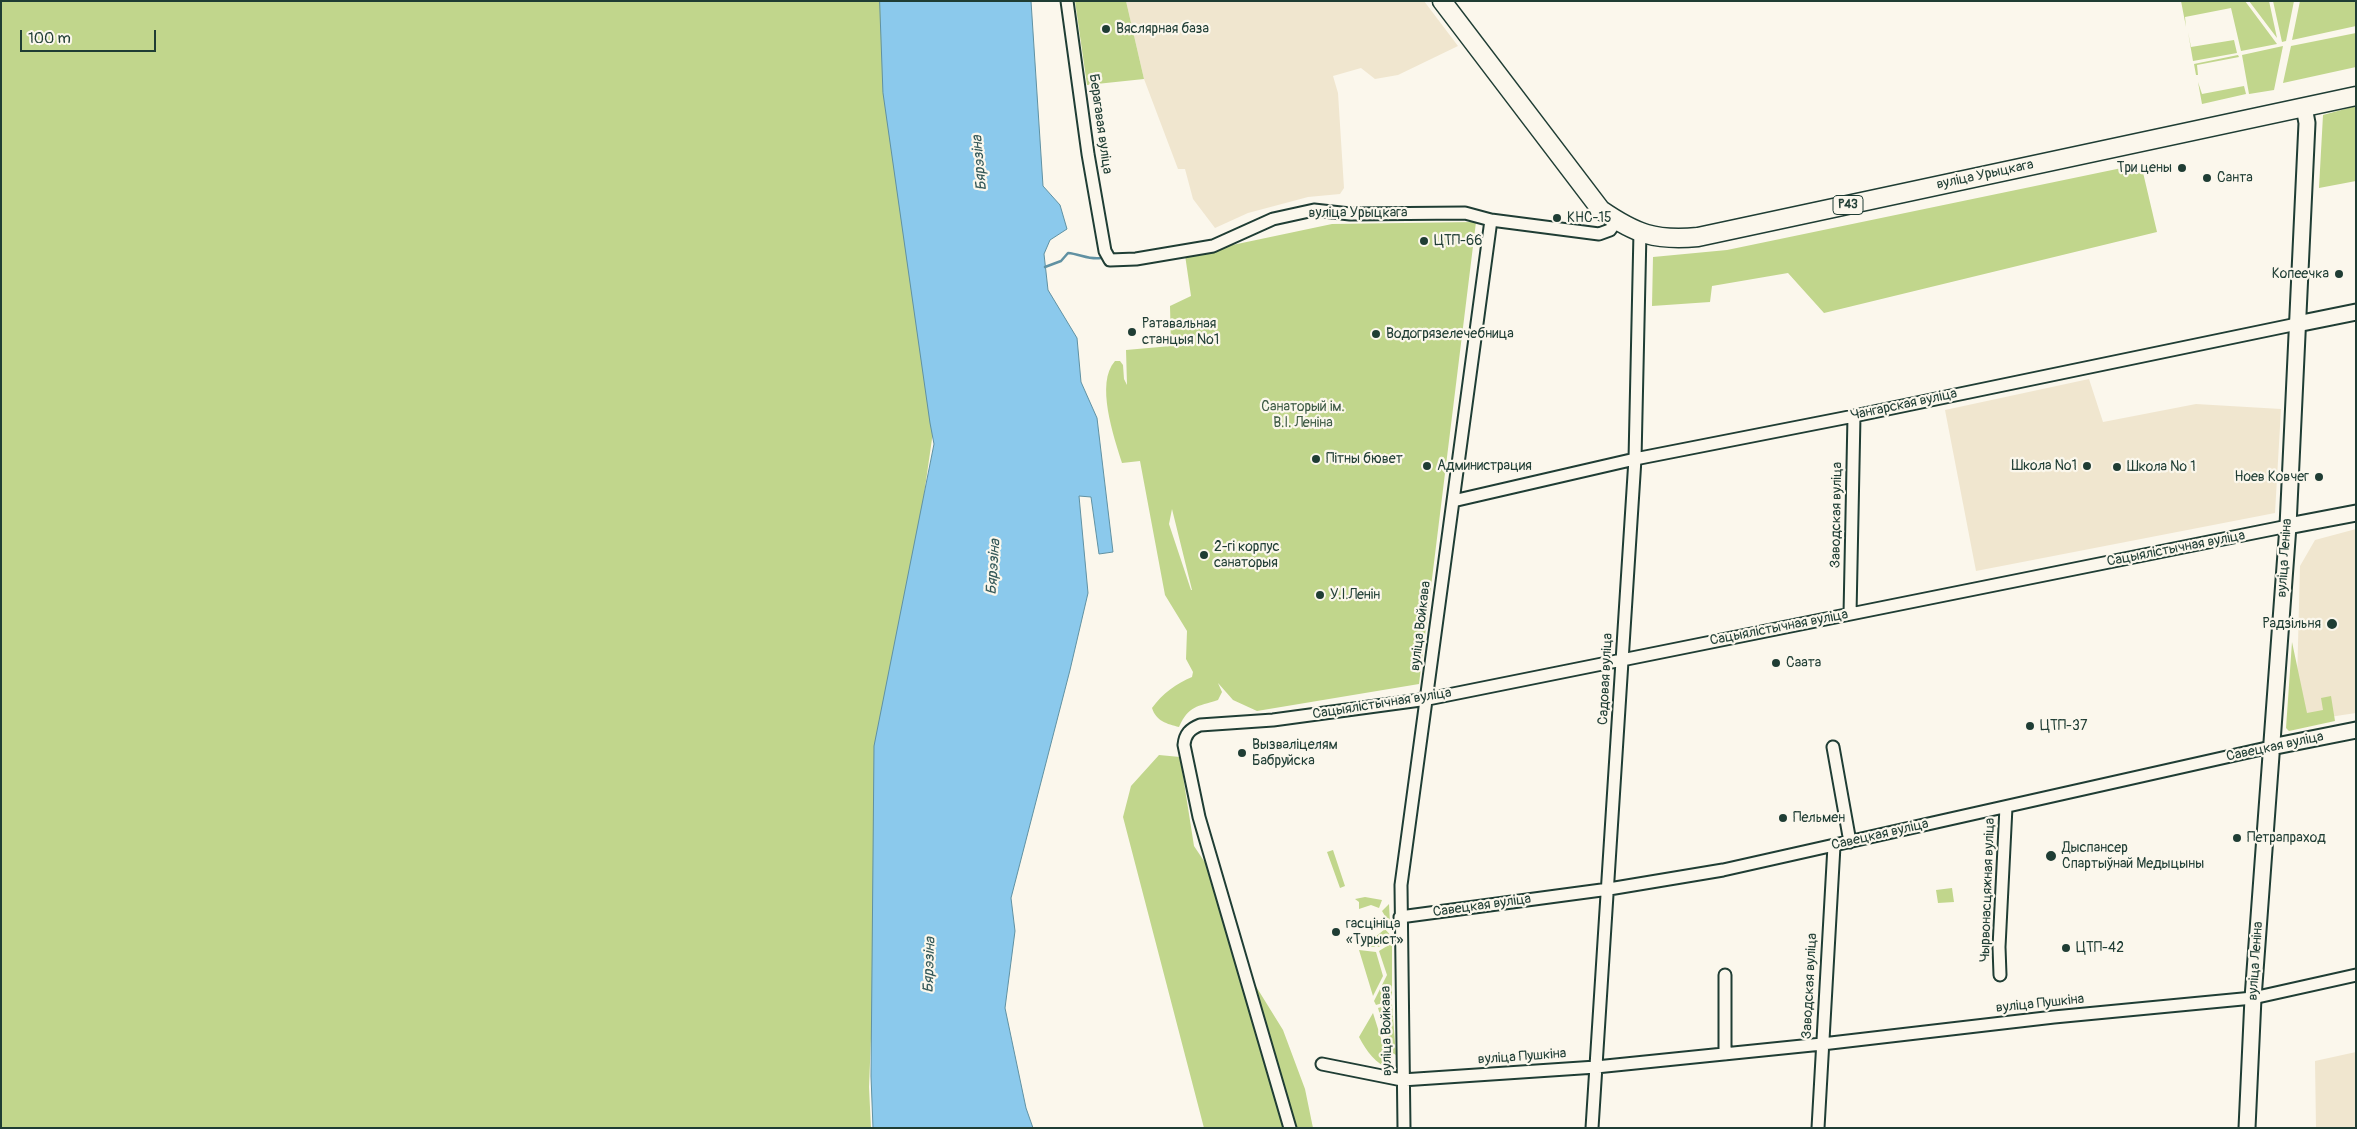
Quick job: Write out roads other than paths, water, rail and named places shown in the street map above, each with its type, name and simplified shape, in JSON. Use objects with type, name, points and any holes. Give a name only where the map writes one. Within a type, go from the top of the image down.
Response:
[{"type":"main road","name":"вуліца Урыцкага","points":[[1442,1],[1601,210],[1640,232],[1657,238],[1674,239],[1698,236],[2356,96]]},
{"type":"main road","name":"вуліца Леніна","points":[[2247,1128],[2253,998],[2288,526],[2307,124],[2304,107]]},
{"type":"main road","name":"Чангарская вуліца","points":[[2297,324],[2356,312]]},
{"type":"main road","name":"Сацыялістычная вуліца","points":[[2288,526],[2356,513]]},
{"type":"main road","name":"Савецкая вуліца","points":[[2271,747],[2356,730]]},
{"type":"street","name":"Берагавая вуліца","points":[[1067,1],[1088,154],[1105,251]]},
{"type":"street","name":"вуліца Урыцкага","points":[[1105,251],[1110,260],[1136,260],[1213,246],[1273,219],[1314,210],[1350,214],[1465,213],[1491,220],[1599,234],[1610,230],[1617,220]]},
{"type":"street","name":"вуліца Войкава","points":[[1404,1128],[1400,917],[1403,867],[1428,699],[1491,220]]},
{"type":"street","name":"Садовая вуліца","points":[[1592,1128],[1609,889],[1635,459],[1640,232]]},
{"type":"street","name":"Чангарская вуліца","points":[[1453,501],[1635,459],[1854,416],[2297,324]]},
{"type":"street","name":"Заводская вуліца","points":[[1850,614],[1854,416]]},
{"type":"street","name":"Сацыялістычная вуліца","points":[[1290,1128],[1199,817],[1184,745],[1185,737],[1191,729],[1200,724],[1273,720],[1428,699],[2288,526]]},
{"type":"street","points":[[1833,746],[1850,842]]},
{"type":"street","name":"Савецкая вуліца","points":[[1400,917],[1609,889],[1723,870],[2271,747]]},
{"type":"street","name":"Чырвонасцяжная вуліца","points":[[2000,975],[2006,807]]},
{"type":"street","name":"Заводская вуліца","points":[[1818,1128],[1834,846]]},
{"type":"street","points":[[1725,975],[1725,1054]]},
{"type":"street","name":"вуліца Пушкіна","points":[[1322,1064],[1402,1080],[1596,1067],[1822,1044],[2054,1017],[2253,998],[2356,975]]},
{"type":"water","name":"Бярэзіна","points":[[880,1],[1031,1],[1043,186],[1060,205],[1067,229],[1050,240],[1044,254],[1048,290],[1077,338],[1081,382],[1097,418],[1113,552],[1099,554],[1091,497],[1079,496],[1088,593],[1011,898],[1015,931],[1005,1008],[1026,1108],[1033,1128],[873,1128],[871,1076],[874,746],[934,444],[883,93]]},
{"type":"waterway","points":[[1045,267],[1061,261],[1068,253],[1101,258]]},
{"type":"place","name":"Вяслярная база","points":[[1106,29]]},
{"type":"place","name":"Три цены","points":[[2182,168]]},
{"type":"place","name":"Санта","points":[[2207,178]]},
{"type":"place","name":"КНС-15","points":[[1557,218]]},
{"type":"place","name":"ЦТП-66","points":[[1424,241]]},
{"type":"place","name":"Копеечка","points":[[2339,274]]},
{"type":"place","name":"Ратавальная станцыя №1","points":[[1132,332]]},
{"type":"place","name":"Водогрязелечебница","points":[[1376,334]]},
{"type":"place","name":"Пітны бювет","points":[[1316,459]]},
{"type":"place","name":"Администрация","points":[[1427,466]]},
{"type":"place","name":"Школа №1","points":[[2087,466]]},
{"type":"place","name":"Школа № 1","points":[[2117,467]]},
{"type":"place","name":"Ноев Ковчег","points":[[2319,477]]},
{"type":"place","name":"2-гі корпус санаторыя","points":[[1204,555]]},
{"type":"place","name":"У.І.Ленін","points":[[1320,595]]},
{"type":"place","name":"Радзільня","points":[[2332,624]]},
{"type":"place","name":"Саата","points":[[1776,663]]},
{"type":"place","name":"ЦТП-37","points":[[2030,726]]},
{"type":"place","name":"Вызваліцелям Бабруйска","points":[[1242,753]]},
{"type":"place","name":"Пельмен","points":[[1783,818]]},
{"type":"place","name":"Петрапраход","points":[[2237,838]]},
{"type":"place","name":"Дыспансер Спартыўнай Медыцыны","points":[[2051,856]]},
{"type":"place","name":"гасцініца «Турыст»","points":[[1336,932]]},
{"type":"place","name":"ЦТП-42","points":[[2066,948]]},
{"type":"park label","name":"Санаторый ім. В.І. Леніна","points":[[1303,416]]}]
